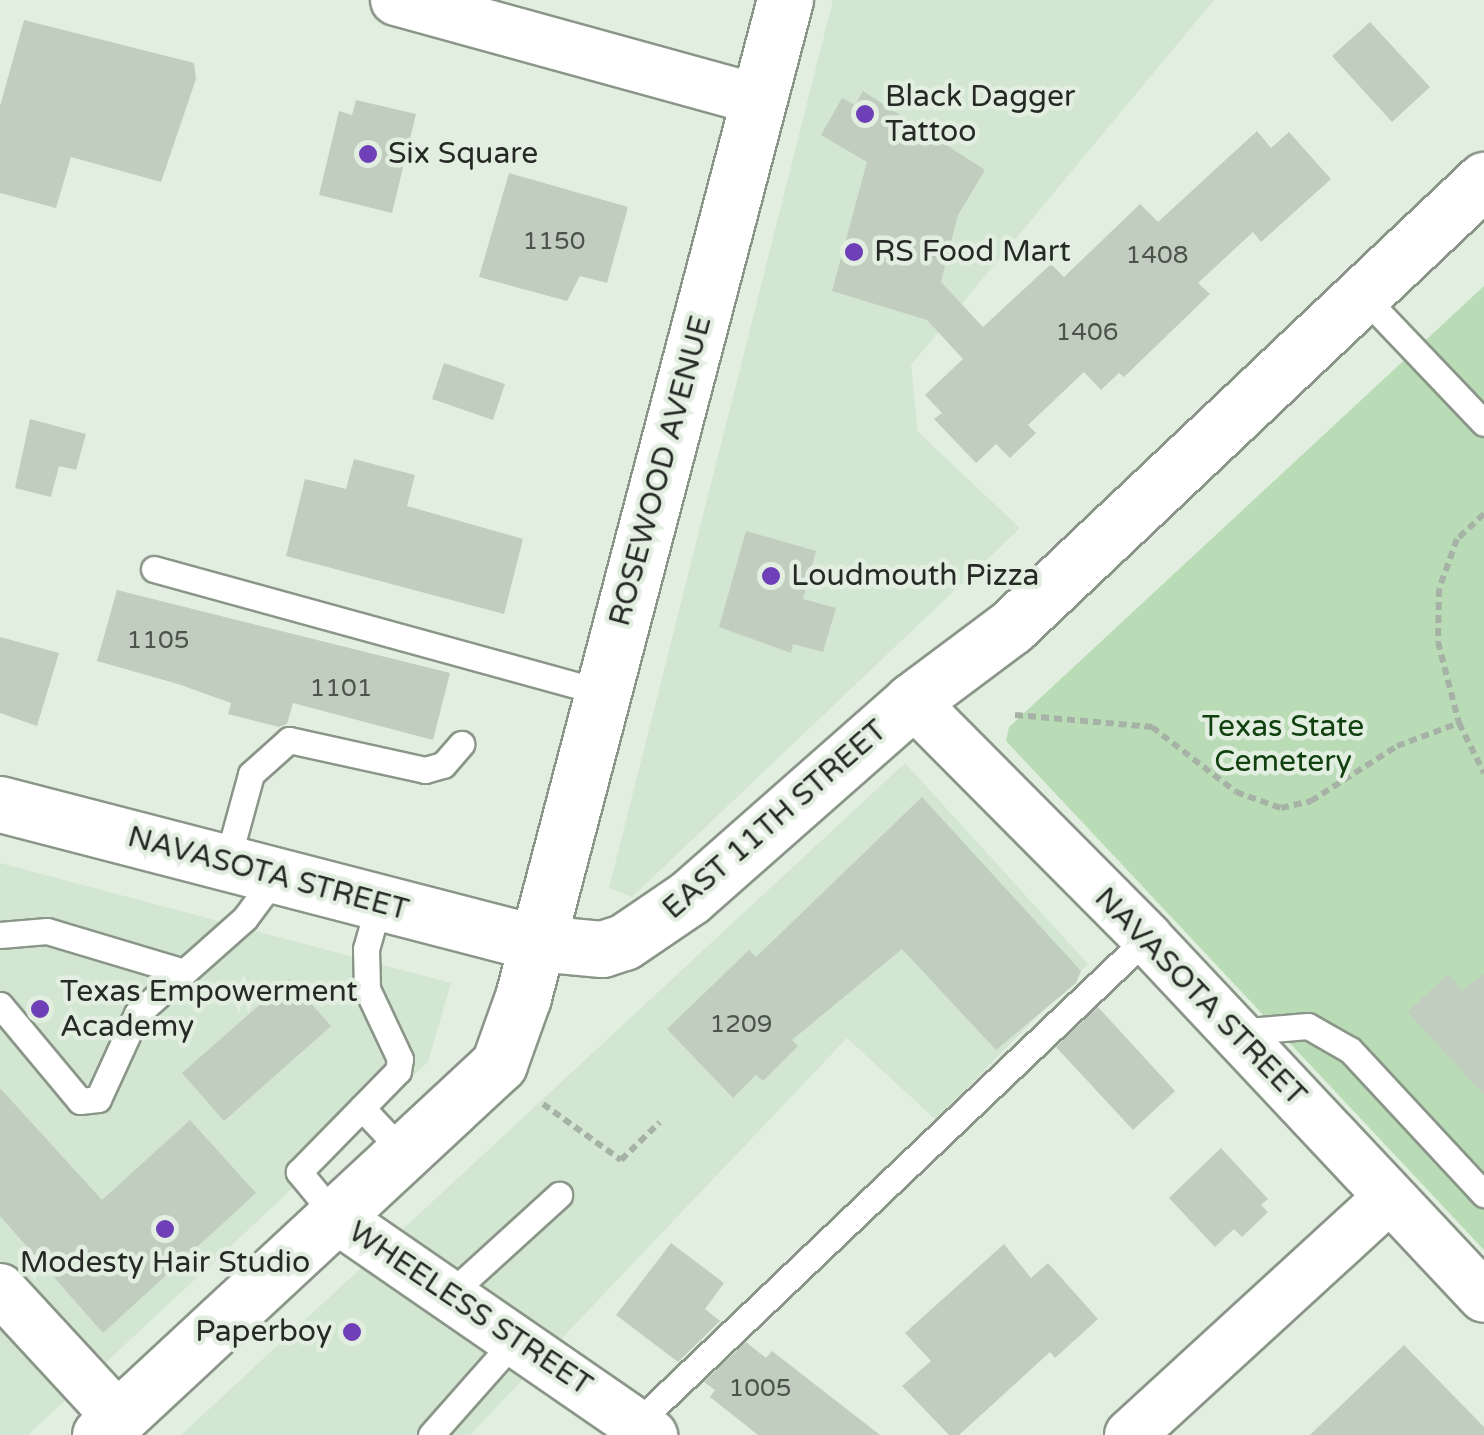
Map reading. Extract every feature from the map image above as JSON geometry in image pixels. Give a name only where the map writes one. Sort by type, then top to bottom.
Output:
[{"type":"street","points":[[396,0],[760,100]]},
{"type":"street","name":"ROSEWOOD AVENUE","points":[[537,943],[785,0]]},
{"type":"street","name":"EAST 11TH STREET","points":[[537,943],[602,949],[649,930],[912,700],[1011,628],[1484,180]]},
{"type":"street","name":"NAVASOTA STREET","points":[[912,700],[1147,938],[1484,1297]]},
{"type":"street","name":"NAVASOTA STREET","points":[[0,804],[537,943]]},
{"type":"street","points":[[0,1289],[109,1426],[407,1156],[499,1064],[537,943]]},
{"type":"street","points":[[1130,1435],[1390,1197]]},
{"type":"street","name":"WHEELESS STREET","points":[[338,1218],[644,1429]]},
{"type":"lane","points":[[1361,294],[1484,422]]},
{"type":"lane","points":[[154,569],[603,693]]},
{"type":"lane","points":[[0,1005],[80,1101],[98,1099],[136,1014],[244,918],[252,868],[251,774],[289,740],[426,770],[443,765],[461,744]]},
{"type":"lane","points":[[338,1218],[299,1172],[398,1071],[400,1060],[367,989],[366,950],[379,903]]},
{"type":"lane","points":[[0,935],[46,931],[184,972]]},
{"type":"lane","points":[[644,1429],[1147,938]]},
{"type":"lane","points":[[1236,1032],[1308,1026],[1350,1050],[1484,1194]]},
{"type":"lane","points":[[362,1108],[407,1156]]},
{"type":"lane","points":[[449,1295],[559,1195]]},
{"type":"lane","points":[[431,1435],[515,1340]]},
{"type":"path","points":[[1484,514],[1457,539],[1439,589],[1438,642],[1460,723],[1484,772]]},
{"type":"path","points":[[1015,715],[1152,727],[1236,792],[1281,808],[1311,801],[1397,746],[1460,723]]},
{"type":"path","points":[[543,1104],[620,1160],[660,1122]]},
{"type":"shaded area","points":[[833,0],[1214,0],[911,365],[918,432],[1020,528],[632,897],[609,888]]},
{"type":"shaded area","points":[[905,763],[1088,964],[936,1120],[847,1038],[470,1435],[181,1435]]},
{"type":"shaded area","points":[[0,863],[451,983],[428,1062],[28,1435],[0,1435]]},
{"type":"green space","name":"Texas State Cemetery","points":[[1484,286],[1484,1250],[1006,741],[1009,727]]},
{"type":"building","points":[[24,20],[194,63],[196,79],[161,182],[71,157],[56,208],[0,193],[0,106]]},
{"type":"building","points":[[1370,22],[1430,87],[1392,122],[1332,56]]},
{"type":"building","points":[[863,91],[985,170],[958,215],[941,282],[983,327],[1051,264],[1064,277],[1140,204],[1158,222],[1257,131],[1271,148],[1289,132],[1331,179],[1261,242],[1253,232],[1198,283],[1210,294],[1124,377],[1119,373],[1101,390],[1084,372],[1028,425],[1036,433],[1010,458],[996,444],[976,463],[934,419],[942,413],[925,395],[963,359],[927,320],[832,291],[867,162],[821,135],[842,98],[855,105]]},
{"type":"building","name":"Six Square","points":[[356,100],[416,114],[392,213],[319,195],[339,111],[352,115]]},
{"type":"building","points":[[509,173],[628,207],[607,283],[580,276],[567,301],[479,277]]},
{"type":"building","points":[[444,363],[505,384],[493,420],[432,399]]},
{"type":"building","points":[[30,419],[86,434],[76,470],[59,466],[51,497],[15,488]]},
{"type":"building","points":[[354,459],[415,475],[407,506],[523,539],[504,614],[286,556],[305,479],[346,489]]},
{"type":"building","name":"Loudmouth Pizza","points":[[746,531],[816,551],[803,599],[836,608],[823,652],[793,644],[791,653],[719,627]]},
{"type":"building","points":[[117,590],[450,673],[433,740],[293,703],[287,724],[279,727],[228,714],[231,703],[97,661]]},
{"type":"building","points":[[0,637],[59,653],[37,726],[0,713]]},
{"type":"building","points":[[922,797],[1081,971],[1076,983],[996,1050],[902,949],[792,1040],[798,1046],[763,1081],[756,1075],[733,1098],[667,1029],[749,950],[756,957]]},
{"type":"building","points":[[1448,974],[1462,990],[1484,974],[1484,1095],[1407,1012]]},
{"type":"building","points":[[289,979],[331,1026],[224,1121],[182,1073]]},
{"type":"building","points":[[1098,1007],[1175,1091],[1133,1130],[1056,1047]]},
{"type":"building","points":[[0,1088],[102,1200],[190,1120],[256,1193],[103,1333],[0,1216]]},
{"type":"building","points":[[1221,1148],[1268,1199],[1261,1205],[1268,1212],[1242,1237],[1234,1229],[1215,1247],[1169,1198]]},
{"type":"building","points":[[671,1243],[724,1283],[705,1309],[720,1321],[678,1362],[616,1315]]},
{"type":"building","points":[[1004,1244],[1031,1278],[1048,1263],[1098,1319],[1055,1358],[1050,1352],[959,1435],[949,1435],[902,1386],[931,1361],[905,1333]]},
{"type":"building","points":[[746,1342],[766,1358],[772,1351],[880,1435],[758,1435],[710,1397],[715,1390],[704,1382]]},
{"type":"building","points":[[1404,1345],[1484,1427],[1484,1435],[1310,1435]]},
{"type":"place","name":"Black Dagger Tattoo","points":[[865,114]]},
{"type":"place","name":"Six Square","points":[[368,154]]},
{"type":"place","name":"RS Food Mart","points":[[854,252]]},
{"type":"place","name":"Loudmouth Pizza","points":[[771,576]]},
{"type":"place","name":"Texas Empowerment Academy","points":[[40,1009]]},
{"type":"place","name":"Modesty Hair Studio","points":[[165,1229]]},
{"type":"place","name":"Paperboy","points":[[352,1332]]}]
